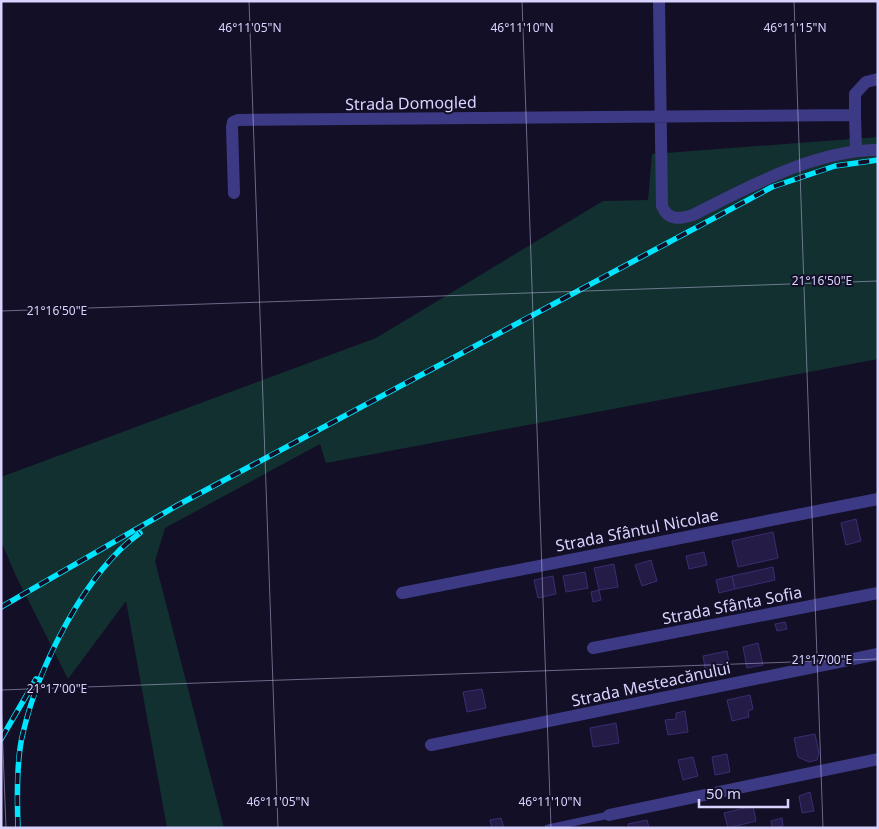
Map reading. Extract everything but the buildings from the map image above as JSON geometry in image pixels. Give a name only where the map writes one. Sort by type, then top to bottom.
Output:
[{"type":"street","points":[[659,1],[662,206],[665,212],[677,218],[693,215],[777,174],[856,151],[878,150]]},
{"type":"street","points":[[856,151],[855,94],[866,82],[878,79]]},
{"type":"street","name":"Strada Domogled","points":[[234,193],[232,127],[234,122],[238,120],[855,115]]},
{"type":"street","name":"Strada Sfântul Nicolae","points":[[402,593],[878,499]]},
{"type":"street","name":"Strada Sfânta Sofia","points":[[593,648],[878,593]]},
{"type":"street","name":"Strada Mesteacănului","points":[[431,745],[878,654]]},
{"type":"street","points":[[608,815],[878,759]]},
{"type":"lane","points":[[548,828],[608,815]]},
{"type":"green space","points":[[878,137],[878,359],[326,463],[320,444],[165,528],[155,561],[224,828],[167,828],[126,601],[68,679],[16,576],[1,541],[1,477],[376,338],[603,201],[648,200],[652,154]]},
{"type":"railway","points":[[1,607],[178,505],[772,187],[835,166],[878,160]]},
{"type":"railway","points":[[18,828],[19,755],[30,707],[40,680],[66,623],[83,596],[120,550],[140,533]]},
{"type":"railway","points":[[1,739],[36,679]]}]
